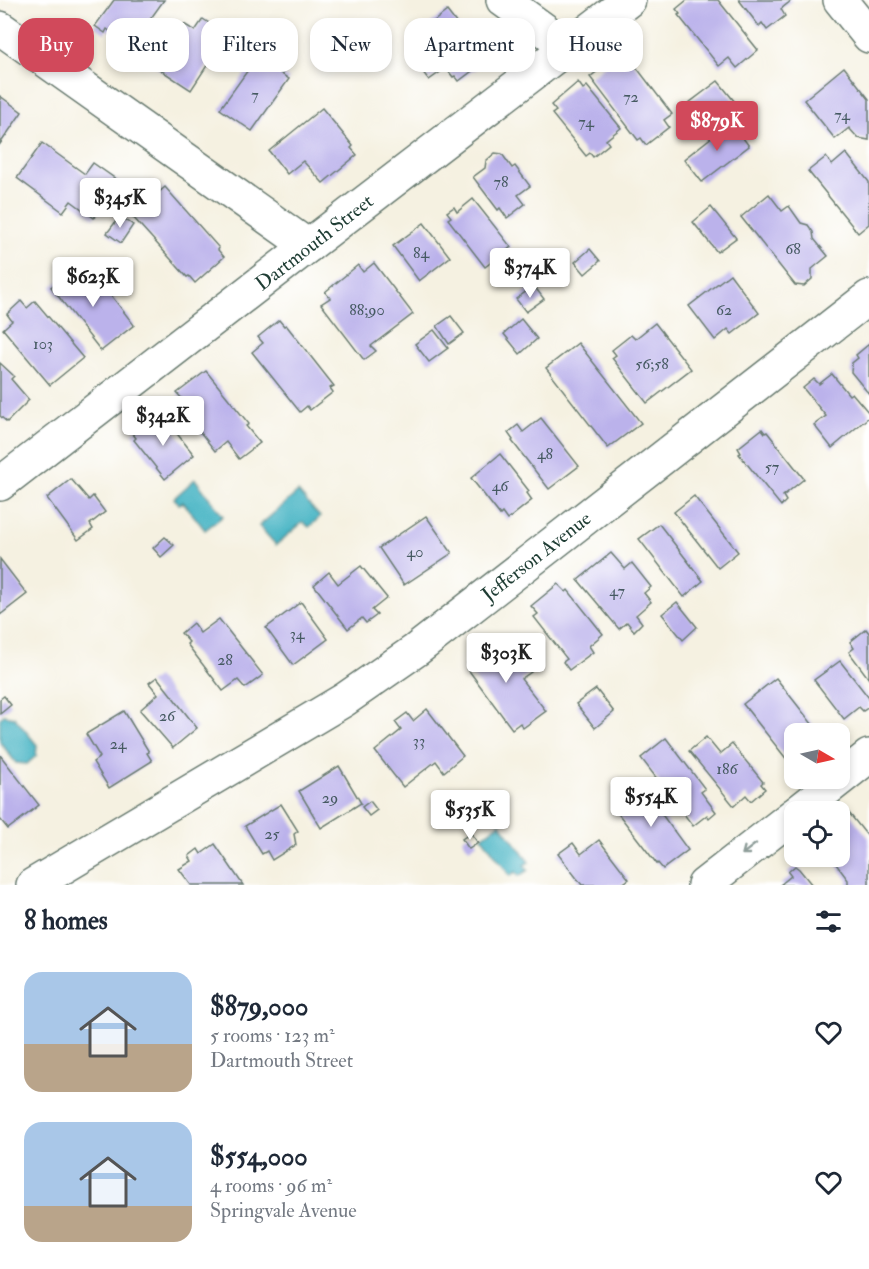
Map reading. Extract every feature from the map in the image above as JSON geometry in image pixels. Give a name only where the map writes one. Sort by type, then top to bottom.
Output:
[{"type":"street","points":[[503,0],[547,32]]},
{"type":"street","name":"Dartmouth Street","points":[[605,18],[628,0]]},
{"type":"street","points":[[840,0],[869,36]]},
{"type":"street","points":[[0,28],[308,246]]},
{"type":"street","name":"Dartmouth Street","points":[[2,480],[547,63]]},
{"type":"street","name":"Jefferson Avenue","points":[[33,885],[320,716],[376,679],[869,297]]},
{"type":"street","points":[[811,801],[869,756]]},
{"type":"street","points":[[704,885],[784,822]]},
{"type":"water","points":[[195,479],[223,516],[205,530],[183,502],[179,504],[174,498]]},
{"type":"water","points":[[298,492],[320,517],[309,527],[303,522],[276,545],[259,526]]},
{"type":"water","points":[[4,715],[14,717],[37,745],[36,756],[27,764],[16,763],[0,742],[0,718]]},
{"type":"water","points":[[500,823],[529,862],[524,865],[528,870],[519,876],[515,872],[510,876],[482,837]]},
{"type":"building","points":[[114,0],[164,0],[151,18],[106,18],[105,33],[95,26]]},
{"type":"building","points":[[687,0],[718,0],[758,50],[737,68],[729,58],[719,66],[678,15],[680,14],[676,9]]},
{"type":"building","points":[[739,0],[792,0],[781,9],[785,16],[767,30],[762,23],[759,26]]},
{"type":"building","points":[[447,11],[452,18],[438,18]]},
{"type":"building","points":[[201,22],[203,72],[191,90],[164,72],[189,72],[189,27],[195,31]]},
{"type":"building","points":[[844,67],[869,99],[869,140],[858,138],[849,128],[835,139],[804,100]]},
{"type":"building","points":[[247,72],[281,72],[289,79],[252,131],[220,109]]},
{"type":"building","points":[[423,72],[440,72],[429,80]]},
{"type":"building","points":[[449,72],[471,72],[459,81],[455,76],[453,77]]},
{"type":"building","points":[[597,72],[640,72],[672,114],[664,120],[669,127],[646,145],[641,138],[638,140],[590,77]]},
{"type":"building","points":[[718,81],[735,102],[702,128],[685,106]]},
{"type":"building","points":[[578,82],[583,89],[587,86],[621,128],[606,140],[609,144],[593,157],[590,153],[586,156],[552,114],[556,111],[551,105]]},
{"type":"building","points":[[0,96],[22,112],[0,144]]},
{"type":"building","points":[[322,108],[353,146],[351,148],[357,155],[323,183],[303,161],[287,174],[269,151]]},
{"type":"building","points":[[731,122],[749,146],[702,182],[684,159]]},
{"type":"building","points":[[42,143],[85,174],[93,163],[120,182],[94,218],[71,201],[63,212],[17,178]]},
{"type":"building","points":[[495,153],[502,154],[512,168],[515,166],[530,186],[518,195],[525,204],[507,218],[500,208],[498,210],[473,177],[485,168],[486,161]]},
{"type":"building","points":[[846,153],[869,182],[869,224],[858,233],[808,171],[826,157],[832,165]]},
{"type":"building","points":[[165,187],[219,248],[218,250],[224,257],[195,283],[132,216]]},
{"type":"building","points":[[769,194],[782,211],[789,206],[801,223],[808,225],[813,232],[814,239],[828,256],[812,269],[812,279],[804,286],[795,285],[741,217]]},
{"type":"building","points":[[473,199],[511,247],[485,267],[448,219],[451,217],[447,212],[454,207],[457,212]]},
{"type":"building","points":[[711,207],[736,238],[717,252],[693,222]]},
{"type":"building","points":[[120,216],[133,225],[121,243],[107,233]]},
{"type":"building","points":[[424,223],[450,257],[419,281],[393,246]]},
{"type":"building","points":[[590,249],[600,261],[585,274],[575,262]]},
{"type":"building","points":[[374,263],[413,314],[371,346],[376,351],[364,360],[321,304],[330,298],[325,292],[358,265],[363,272]]},
{"type":"building","points":[[90,268],[134,325],[101,351],[51,287],[71,272],[76,278]]},
{"type":"building","points":[[730,274],[759,313],[732,334],[728,329],[715,340],[689,306]]},
{"type":"building","points":[[534,286],[544,299],[526,312],[516,299]]},
{"type":"building","points":[[21,301],[27,308],[35,301],[83,358],[50,385],[3,329],[12,321],[7,314]]},
{"type":"building","points":[[451,316],[464,333],[449,344],[437,326]]},
{"type":"building","points":[[521,319],[537,339],[520,354],[504,334]]},
{"type":"building","points":[[279,320],[284,326],[286,325],[334,386],[330,388],[333,392],[310,410],[307,406],[300,412],[252,352],[263,343],[258,337]]},
{"type":"building","points":[[655,323],[691,369],[647,403],[612,358],[616,355],[612,350],[631,335],[635,339]]},
{"type":"building","points":[[434,330],[448,348],[429,362],[415,344]]},
{"type":"building","points":[[578,343],[641,423],[608,448],[546,368]]},
{"type":"building","points":[[869,344],[869,394],[851,372],[852,363],[858,358],[856,355]]},
{"type":"building","points":[[0,363],[14,376],[11,379],[29,400],[7,422],[0,416]]},
{"type":"building","points":[[206,371],[249,424],[246,426],[260,443],[239,459],[226,442],[215,451],[179,405],[184,401],[177,393]]},
{"type":"building","points":[[832,374],[849,395],[852,393],[869,413],[869,417],[832,448],[814,425],[826,416],[803,388],[814,379],[819,384]]},
{"type":"building","points":[[163,416],[194,455],[165,479],[134,440],[136,438],[132,433],[145,423],[149,428]]},
{"type":"building","points":[[541,418],[579,466],[549,489],[508,433],[518,425],[523,432]]},
{"type":"building","points":[[762,429],[765,433],[767,432],[804,479],[783,496],[786,501],[781,506],[739,454],[741,453],[738,448]]},
{"type":"building","points":[[500,454],[529,491],[527,493],[532,500],[507,520],[502,513],[500,515],[471,478]]},
{"type":"building","points":[[71,479],[89,500],[93,496],[105,512],[90,524],[93,529],[78,540],[47,498]]},
{"type":"building","points":[[694,496],[738,552],[718,568],[674,512]]},
{"type":"building","points":[[426,516],[452,553],[404,585],[379,548]]},
{"type":"building","points":[[659,524],[703,581],[684,597],[639,539]]},
{"type":"building","points":[[165,537],[174,545],[161,557],[153,548]]},
{"type":"building","points":[[611,553],[625,569],[632,563],[651,587],[644,593],[651,602],[636,615],[642,623],[634,631],[627,622],[619,629],[578,580]]},
{"type":"building","points":[[0,559],[27,594],[0,615]]},
{"type":"building","points":[[361,566],[387,598],[372,610],[377,615],[366,623],[362,618],[348,629],[314,585],[329,572],[338,584]]},
{"type":"building","points":[[558,584],[566,592],[568,590],[603,634],[589,646],[593,652],[569,670],[563,662],[567,659],[534,617],[538,614],[531,606]]},
{"type":"building","points":[[301,602],[328,639],[293,665],[266,628]]},
{"type":"building","points":[[677,602],[697,627],[683,640],[662,614]]},
{"type":"building","points":[[219,619],[263,675],[245,688],[238,680],[223,691],[181,633],[193,623],[200,633]]},
{"type":"building","points":[[866,629],[869,633],[869,679],[849,652],[854,648],[850,642]]},
{"type":"building","points":[[506,639],[531,672],[521,679],[546,711],[523,728],[520,723],[512,729],[467,668],[469,667],[467,663],[486,649],[489,652]]},
{"type":"building","points":[[840,661],[869,698],[869,707],[863,711],[859,707],[844,719],[814,680]]},
{"type":"building","points":[[157,677],[197,728],[173,748],[140,710],[158,694],[149,683]]},
{"type":"building","points":[[776,678],[811,723],[784,723],[784,756],[743,704]]},
{"type":"building","points":[[596,689],[614,712],[595,728],[576,704]]},
{"type":"building","points":[[4,696],[11,705],[0,714],[0,699]]},
{"type":"building","points":[[427,709],[463,756],[444,772],[436,761],[403,787],[375,751],[401,730],[395,722],[407,713],[413,721]]},
{"type":"building","points":[[124,711],[152,761],[109,788],[93,762],[100,757],[86,734]]},
{"type":"building","points":[[706,737],[720,754],[732,744],[763,782],[761,784],[765,789],[751,801],[746,795],[734,806],[689,751]]},
{"type":"building","points":[[666,738],[705,789],[701,792],[716,812],[709,818],[707,815],[693,826],[641,758]]},
{"type":"building","points":[[0,755],[39,805],[8,829],[0,819]]},
{"type":"building","points":[[339,766],[361,803],[321,828],[299,791]]},
{"type":"building","points":[[641,786],[688,850],[663,869],[613,807]]},
{"type":"building","points":[[370,801],[377,810],[369,816],[362,807]]},
{"type":"building","points":[[281,804],[298,831],[294,834],[296,845],[272,860],[267,851],[262,854],[245,826]]},
{"type":"building","points":[[850,814],[869,838],[869,885],[848,885],[848,880],[838,867],[850,867]]},
{"type":"building","points":[[471,833],[478,843],[469,849],[462,839]]},
{"type":"building","points":[[599,840],[629,879],[621,885],[582,885],[558,854],[573,843],[581,854]]},
{"type":"building","points":[[215,844],[243,885],[191,885],[179,869],[192,861],[189,856],[198,849],[201,854]]},
{"type":"building","points":[[796,867],[812,885],[780,885],[791,876],[788,872]]}]
